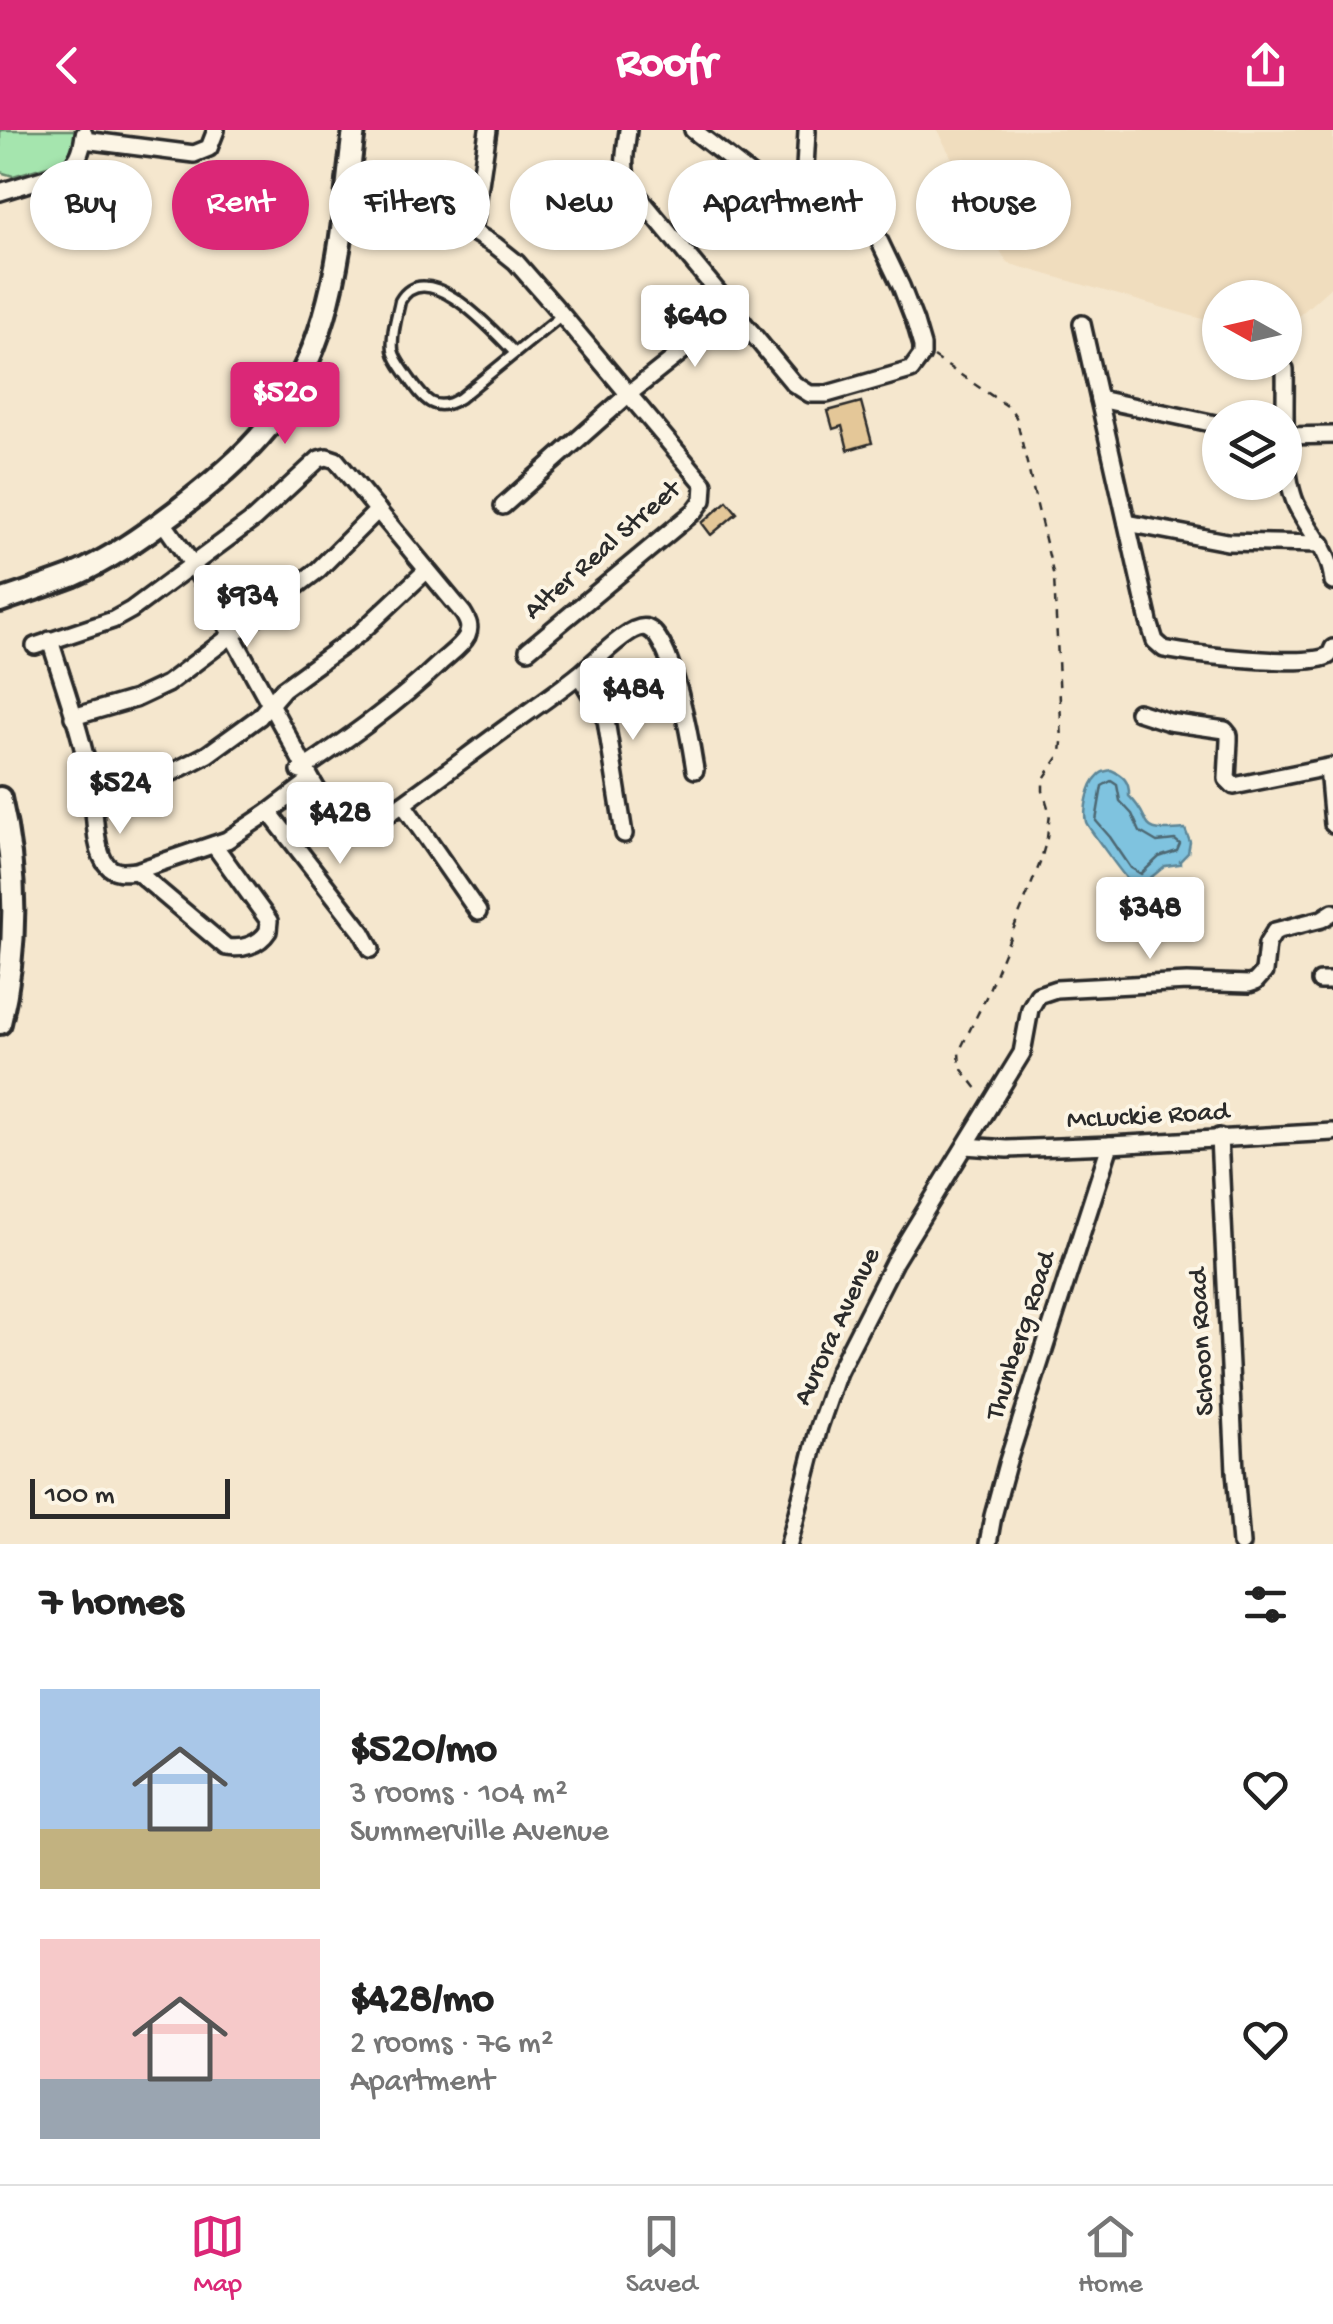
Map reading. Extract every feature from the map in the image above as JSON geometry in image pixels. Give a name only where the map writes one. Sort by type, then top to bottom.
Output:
[{"type":"street","points":[[0,192],[62,173],[80,155],[84,135],[194,154],[209,148],[216,130]]},
{"type":"street","points":[[350,160],[354,130]]},
{"type":"street","points":[[484,160],[488,130]]},
{"type":"street","points":[[628,130],[625,176],[629,185],[802,391],[827,394],[895,375],[911,370],[922,355],[915,322],[884,250]]},
{"type":"street","points":[[693,130],[731,160]]},
{"type":"street","points":[[805,160],[807,131]]},
{"type":"street","name":"Alter Real Street","points":[[490,244],[516,262],[562,314],[701,479],[705,489],[695,511],[528,650]]},
{"type":"street","points":[[0,601],[73,576],[103,560],[158,524],[246,453],[272,425],[313,349],[324,318],[337,250]]},
{"type":"street","points":[[503,506],[630,393],[732,312]]},
{"type":"street","points":[[1082,324],[1150,622],[1159,646],[1218,658],[1283,660],[1328,656],[1333,648]]},
{"type":"street","points":[[1099,398],[1202,421]]},
{"type":"street","points":[[1302,436],[1333,435]]},
{"type":"street","points":[[330,457],[341,465],[468,620],[469,629],[392,706],[305,773],[269,812],[214,845],[136,871],[114,871],[105,864],[99,846],[93,800],[73,717],[43,643],[113,620],[190,567],[254,519],[312,465],[330,457]]},
{"type":"street","points":[[1296,500],[1322,544],[1333,582]]},
{"type":"street","points":[[73,717],[167,684],[318,570],[378,510]]},
{"type":"street","points":[[1127,523],[1227,542],[1322,544]]},
{"type":"street","points":[[158,524],[190,567],[305,773],[336,817],[350,828],[368,827],[402,804],[579,675],[630,632],[642,627],[652,630],[660,642],[677,682],[695,770]]},
{"type":"street","points":[[93,800],[190,764],[268,708],[283,689],[360,633],[427,570]]},
{"type":"street","points":[[579,675],[606,720],[624,834]]},
{"type":"street","points":[[1138,712],[1168,722],[1225,730],[1230,740],[1227,779],[1234,786],[1331,767],[1333,824]]},
{"type":"street","points":[[0,798],[10,845],[15,928],[0,1023]]},
{"type":"street","points":[[402,804],[478,912]]},
{"type":"street","points":[[269,812],[371,948]]},
{"type":"street","points":[[136,871],[226,948],[241,948],[264,938],[268,921],[214,845]]},
{"type":"street","name":"Aurora Avenue","points":[[789,1544],[819,1427],[838,1372],[894,1262],[1022,1053],[1030,1009],[1038,995],[1056,990],[1187,982],[1255,982],[1264,972],[1267,944],[1275,931],[1322,919],[1333,912]]},
{"type":"street","name":"McLuckie Road","points":[[966,1146],[1007,1149],[1333,1132]]},
{"type":"street","name":"Schoon Road","points":[[1219,1137],[1241,1544]]},
{"type":"street","name":"Thunberg Road","points":[[988,1544],[1007,1464],[1110,1145]]},
{"type":"lane","points":[[515,353],[475,314],[441,291],[416,286],[400,301],[394,352],[414,385],[434,404],[451,405],[515,353],[562,314]]},
{"type":"path","points":[[922,355],[933,356],[1010,408],[1016,417],[1054,577],[1062,742],[1061,753],[1043,780],[1050,814],[1047,838],[986,997],[959,1052],[960,1067],[978,1090],[986,1115]]},
{"type":"shaded area","points":[[937,130],[1333,130],[1333,285],[1302,313],[1302,280],[1202,280],[1202,319],[1007,263],[1000,250],[1071,250],[1071,160],[953,160]]},
{"type":"green space","points":[[0,130],[76,130],[73,151],[63,160],[30,160],[30,171],[13,176],[0,172]]},
{"type":"water","points":[[1111,770],[1125,780],[1129,796],[1152,828],[1185,829],[1190,842],[1180,864],[1165,866],[1143,884],[1128,880],[1086,822],[1091,785],[1100,774]]},
{"type":"building","points":[[861,402],[872,443],[848,450],[842,426],[833,429],[828,411]]},
{"type":"building","points":[[727,501],[737,513],[711,535],[702,523]]}]
